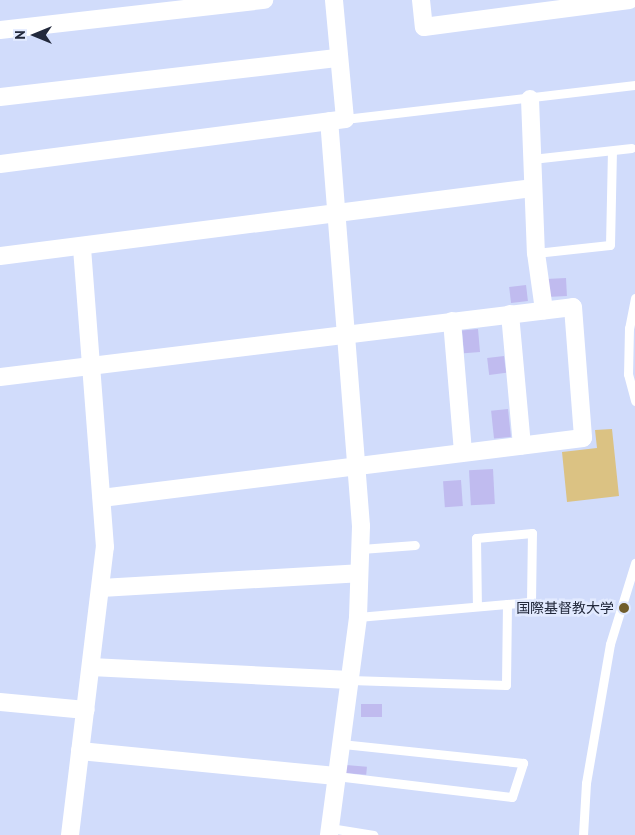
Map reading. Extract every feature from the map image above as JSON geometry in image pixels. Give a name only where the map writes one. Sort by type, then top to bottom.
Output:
[{"type":"street","points":[[0,30],[171,6],[264,0]]},
{"type":"street","points":[[329,832],[358,616],[361,526],[335,214],[339,58],[334,0]]},
{"type":"street","points":[[421,0],[424,27],[629,0]]},
{"type":"street","points":[[0,97],[339,58]]},
{"type":"street","points":[[530,99],[536,253],[544,310]]},
{"type":"street","points":[[0,164],[337,120]]},
{"type":"street","points":[[0,256],[532,188]]},
{"type":"street","points":[[70,835],[105,547],[82,246]]},
{"type":"street","points":[[0,377],[574,307],[584,438],[102,498]]},
{"type":"street","points":[[510,314],[522,445]]},
{"type":"street","points":[[452,322],[463,453]]},
{"type":"street","points":[[101,588],[360,573]]},
{"type":"street","points":[[91,667],[350,680]]},
{"type":"street","points":[[0,702],[86,710]]},
{"type":"street","points":[[80,751],[336,776]]},
{"type":"lane","points":[[337,120],[530,99],[635,85]]},
{"type":"lane","points":[[532,159],[631,148]]},
{"type":"lane","points":[[536,253],[610,245],[612,151]]},
{"type":"lane","points":[[635,298],[628,328],[628,374],[635,401]]},
{"type":"lane","points":[[358,616],[531,602],[532,533],[476,538],[477,606]]},
{"type":"lane","points":[[360,549],[415,545]]},
{"type":"lane","points":[[583,835],[586,783],[610,644],[635,563]]},
{"type":"lane","points":[[350,680],[506,685],[507,604]]},
{"type":"lane","points":[[336,776],[512,797],[523,763],[340,744]]},
{"type":"lane","points":[[329,832],[373,834]]},
{"type":"shaded area","points":[[612,429],[619,496],[567,502],[562,452],[597,448],[595,430]]},
{"type":"building","points":[[566,278],[567,296],[547,297],[546,279]]},
{"type":"building","points":[[526,285],[528,301],[511,303],[509,287]]},
{"type":"building","points":[[478,329],[480,352],[464,353],[462,330]]},
{"type":"building","points":[[504,356],[506,373],[489,375],[487,358]]},
{"type":"building","points":[[508,409],[511,437],[494,439],[491,411]]},
{"type":"building","points":[[493,469],[495,504],[471,505],[469,470]]},
{"type":"building","points":[[461,480],[463,506],[445,507],[443,481]]},
{"type":"building","points":[[361,704],[382,704],[382,717],[361,717]]},
{"type":"building","points":[[346,765],[367,767],[366,775],[345,773]]},
{"type":"place","name":"国際基督教大学","points":[[624,608]]}]
